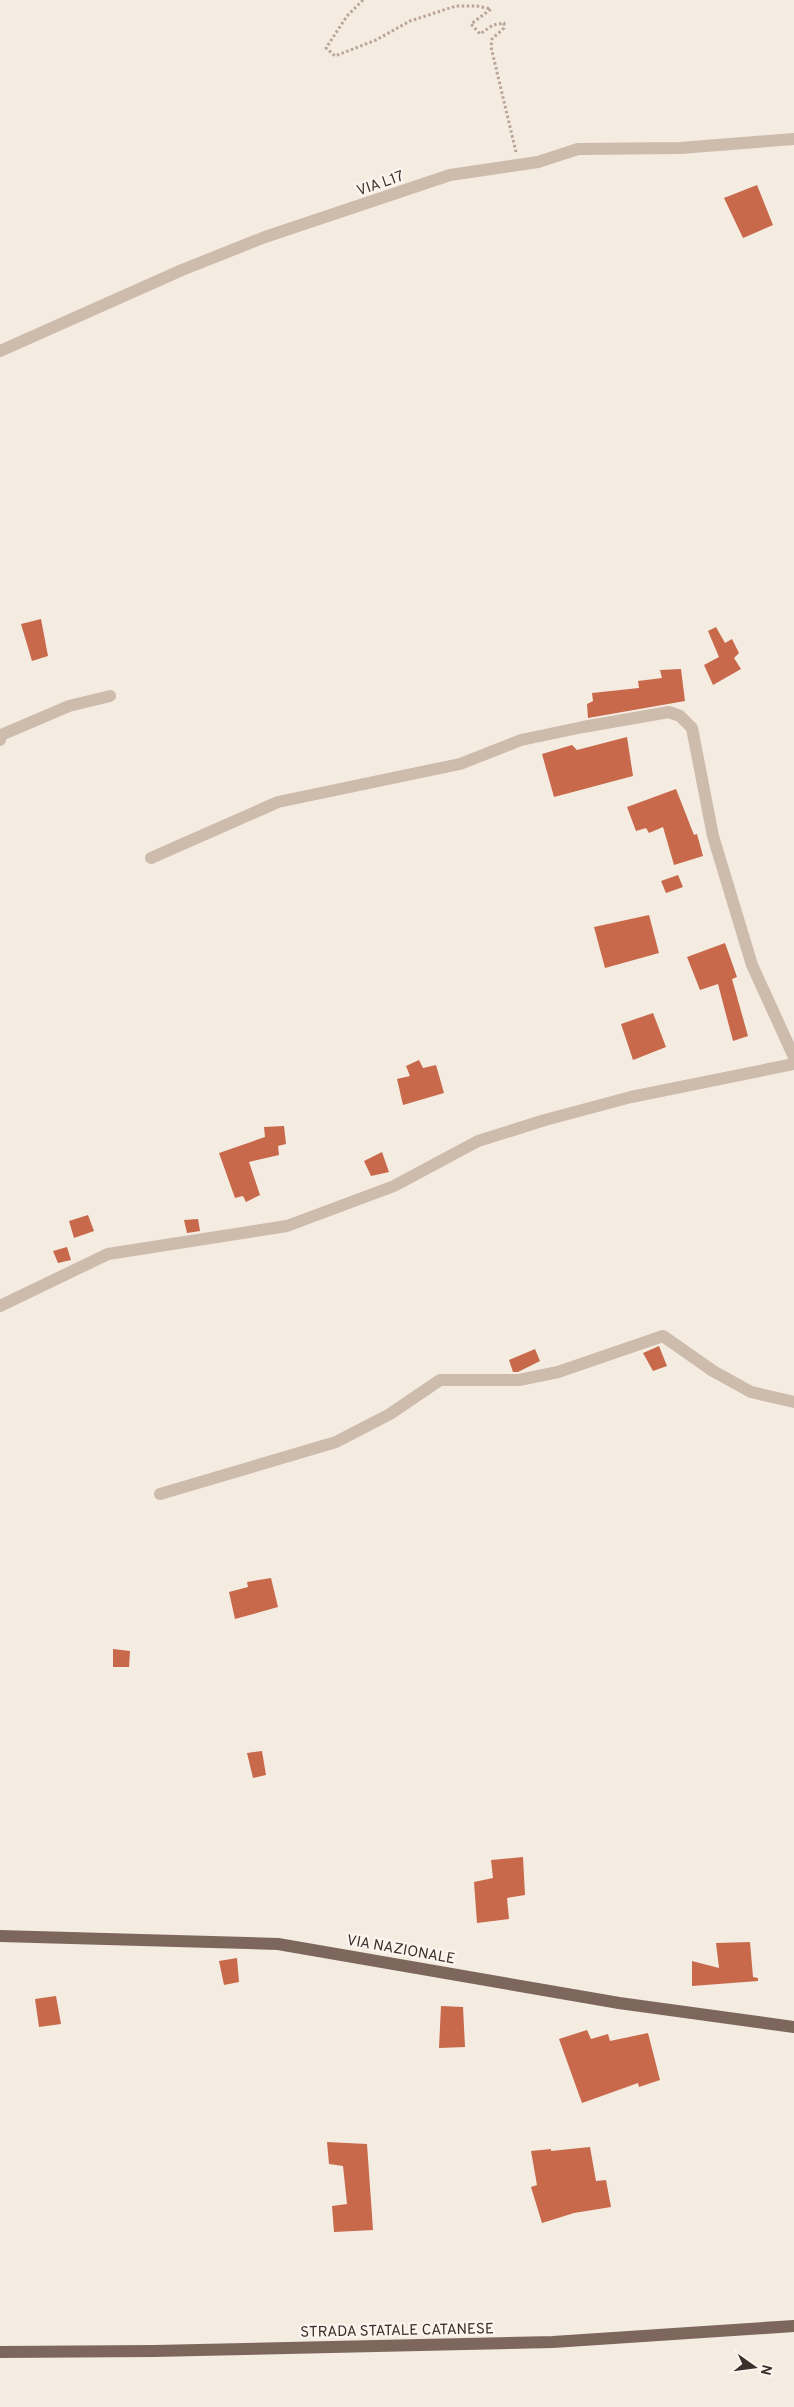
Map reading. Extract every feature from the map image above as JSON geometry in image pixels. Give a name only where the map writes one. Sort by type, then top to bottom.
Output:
[{"type":"main road","name":"VIA NAZIONALE","points":[[0,1936],[278,1944],[619,2003],[794,2027]]},
{"type":"main road","name":"STRADA STATALE CATANESE","points":[[0,2352],[553,2342],[794,2326]]},
{"type":"street","name":"VIA L17","points":[[0,351],[182,270],[265,238],[450,175],[538,162],[578,150],[680,148],[794,139]]},
{"type":"street","points":[[0,733],[69,706],[110,696]]},
{"type":"street","points":[[151,858],[278,802],[460,764],[521,740],[669,712],[680,716],[692,728],[713,836],[752,965],[794,1057]]},
{"type":"street","points":[[0,1306],[108,1254],[287,1226],[394,1186],[478,1141],[545,1120],[631,1097],[794,1064]]},
{"type":"street","points":[[160,1494],[336,1442],[390,1414],[440,1380],[519,1380],[558,1372],[663,1336],[713,1371],[751,1392],[794,1402]]},
{"type":"path","points":[[363,0],[347,16],[326,48],[334,56],[376,40],[410,21],[456,6],[477,6],[491,9],[471,24],[480,34],[493,25],[504,23],[504,28],[492,39],[491,48],[519,164]]},
{"type":"building","points":[[757,185],[773,225],[743,238],[724,198]]},
{"type":"building","points":[[41,619],[48,656],[32,661],[21,624]]},
{"type":"building","points":[[716,627],[725,643],[732,639],[739,653],[734,658],[741,669],[713,685],[704,665],[719,657],[708,631]]},
{"type":"building","points":[[681,669],[685,701],[588,718],[587,704],[593,701],[592,693],[639,688],[638,681],[662,678],[660,670]]},
{"type":"building","points":[[627,737],[633,776],[554,797],[542,754],[572,745],[577,750]]},
{"type":"building","points":[[676,789],[694,835],[697,834],[703,856],[674,865],[663,827],[649,833],[646,828],[636,831],[627,807]]},
{"type":"building","points":[[678,875],[683,887],[666,893],[661,881]]},
{"type":"building","points":[[649,915],[659,953],[605,968],[594,927]]},
{"type":"building","points":[[725,943],[737,977],[732,979],[748,1036],[733,1041],[718,984],[700,990],[687,957]]},
{"type":"building","points":[[653,1013],[666,1047],[633,1060],[621,1024]]},
{"type":"building","points":[[419,1060],[423,1068],[436,1065],[444,1093],[403,1105],[397,1079],[410,1076],[406,1066]]},
{"type":"building","points":[[284,1126],[286,1144],[278,1146],[279,1155],[249,1162],[260,1195],[246,1202],[243,1196],[235,1198],[219,1153],[265,1137],[264,1127]]},
{"type":"building","points":[[382,1152],[389,1172],[371,1176],[364,1161]]},
{"type":"building","points":[[88,1215],[94,1231],[74,1238],[69,1221]]},
{"type":"building","points":[[198,1219],[200,1231],[187,1233],[184,1220]]},
{"type":"building","points":[[67,1247],[71,1260],[58,1263],[53,1251]]},
{"type":"building","points":[[659,1346],[667,1366],[653,1371],[643,1353]]},
{"type":"building","points":[[535,1349],[540,1361],[518,1372],[513,1372],[509,1360]]},
{"type":"building","points":[[271,1578],[278,1607],[235,1619],[229,1592],[248,1587],[247,1582]]},
{"type":"building","points":[[113,1649],[130,1651],[129,1667],[113,1667]]},
{"type":"building","points":[[262,1751],[266,1775],[253,1778],[247,1753]]},
{"type":"building","points":[[523,1857],[525,1895],[507,1898],[509,1919],[477,1923],[474,1882],[493,1878],[491,1860]]},
{"type":"building","points":[[750,1942],[753,1977],[758,1978],[758,1981],[692,1986],[692,1961],[719,1968],[716,1943]]},
{"type":"building","points":[[237,1958],[239,1982],[224,1985],[219,1961]]},
{"type":"building","points":[[56,1996],[61,2024],[39,2027],[35,1999]]},
{"type":"building","points":[[441,2006],[463,2007],[465,2047],[439,2048]]},
{"type":"building","points":[[587,2030],[591,2039],[608,2034],[610,2041],[648,2033],[660,2080],[639,2087],[638,2083],[582,2103],[559,2039]]},
{"type":"building","points":[[327,2142],[367,2144],[373,2230],[334,2232],[332,2206],[347,2204],[343,2166],[329,2164]]},
{"type":"building","points":[[590,2147],[596,2181],[606,2180],[611,2207],[574,2213],[542,2223],[531,2187],[537,2185],[531,2151]]}]
